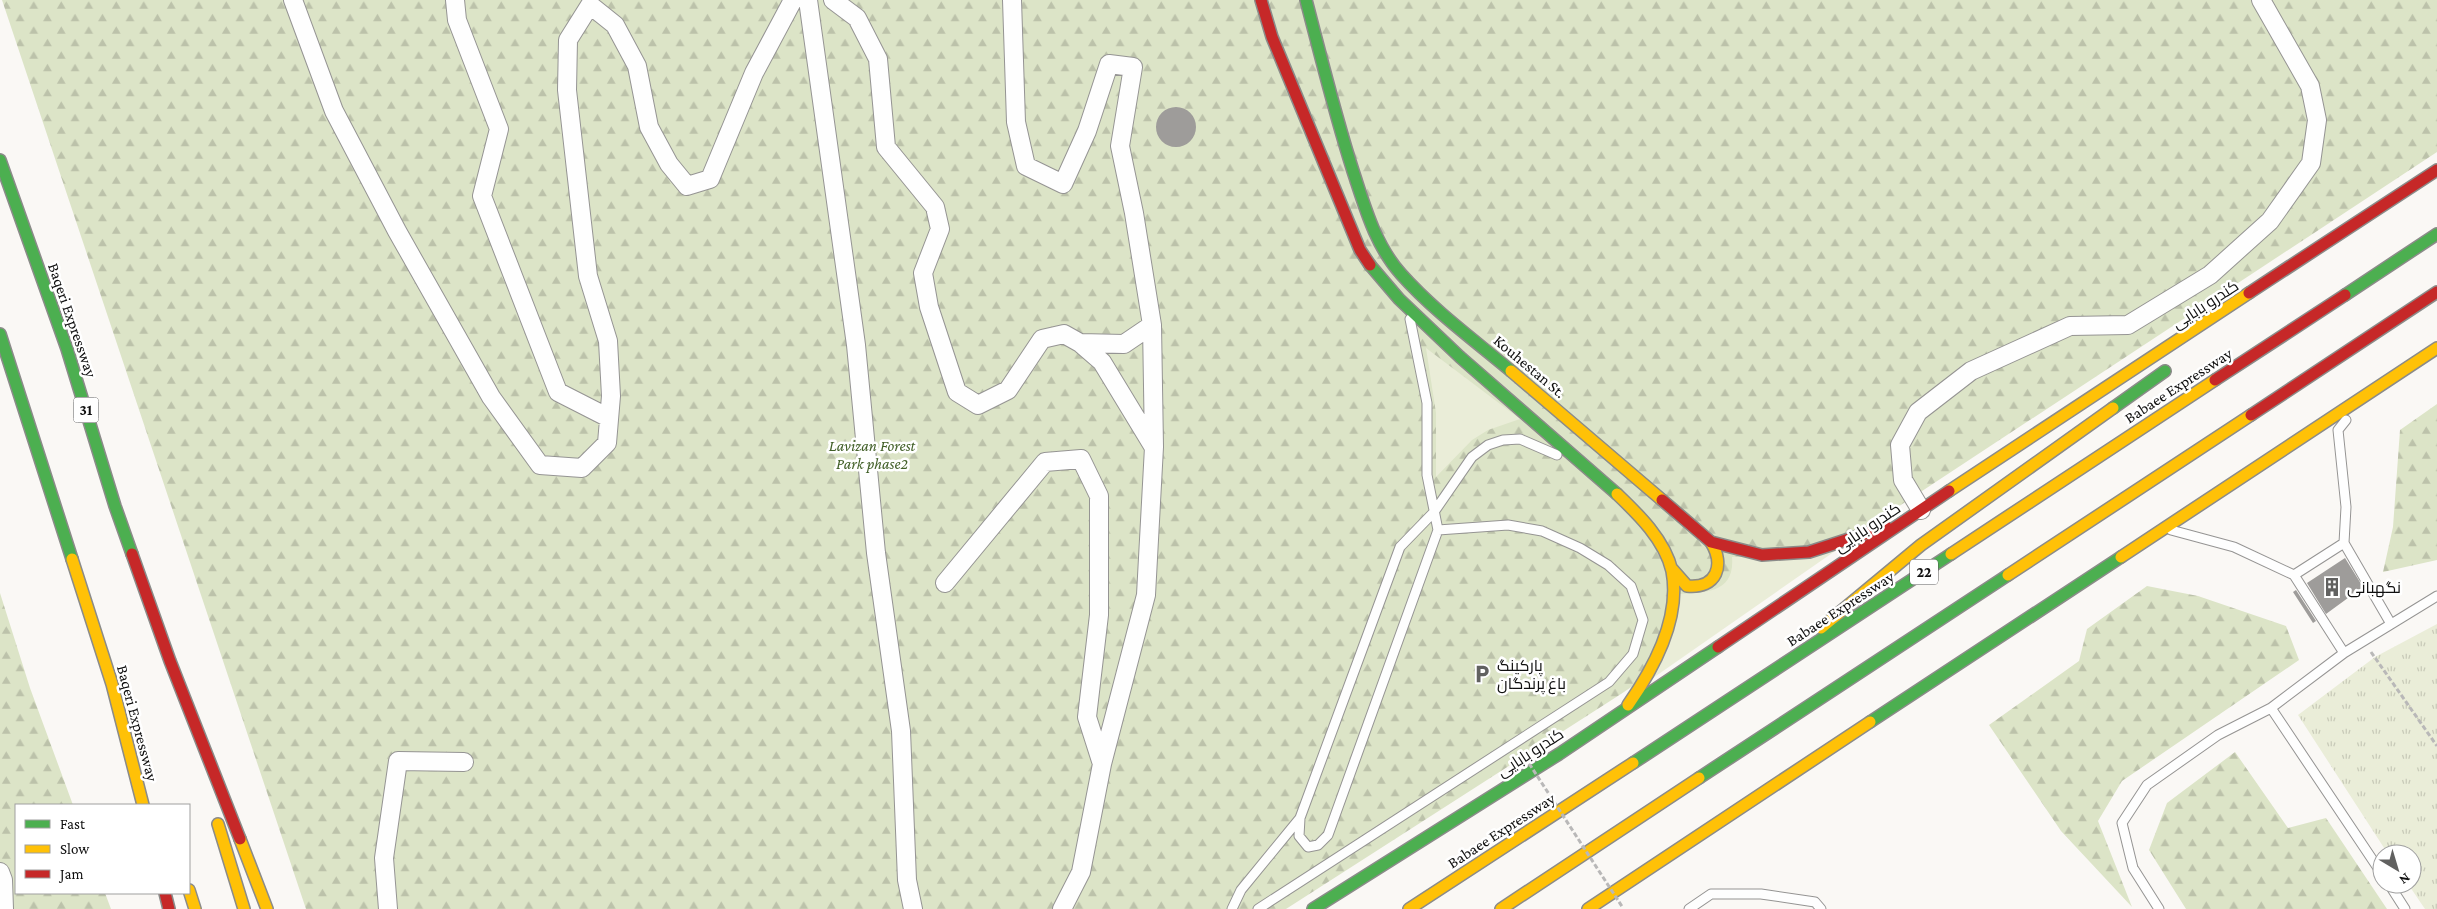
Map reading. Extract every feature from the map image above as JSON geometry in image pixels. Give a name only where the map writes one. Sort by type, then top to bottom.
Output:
[{"type":"main road","points":[[1261,0],[1272,37],[1360,250],[1375,274],[1408,309],[1634,511],[1657,541],[1672,569],[1687,586],[1701,587],[1715,574],[1719,562],[1718,554],[1711,542]]},
{"type":"main road","name":"Kouhestan St.","points":[[1306,0],[1337,120],[1368,217],[1378,240],[1400,273],[1449,318],[1625,466],[1711,542],[1762,555],[1808,552],[1902,522]]},
{"type":"main road","name":"Baqeri Expressway","points":[[0,160],[67,349],[115,506],[170,662]]},
{"type":"main road","name":"کندرو بابایی","points":[[1313,909],[1558,754],[1902,522],[2437,170]]},
{"type":"main road","points":[[2297,276],[2396,197]]},
{"type":"main road","name":"Babaee Expressway","points":[[1409,909],[1753,685],[2437,234]]},
{"type":"main road","points":[[1501,909],[2437,292]]},
{"type":"main road","name":"Baqeri Expressway","points":[[0,335],[112,684],[143,804]]},
{"type":"main road","points":[[1588,909],[2437,348]]},
{"type":"main road","points":[[1753,685],[1921,545],[2175,363]]},
{"type":"main road","points":[[1628,705],[1652,669],[1665,641],[1672,604],[1672,569]]},
{"type":"main road","points":[[170,662],[209,794]]},
{"type":"main road","name":"31","points":[[170,662],[268,909]]},
{"type":"main road","points":[[112,684],[151,787]]},
{"type":"main road","points":[[214,813],[244,909]]},
{"type":"main road","points":[[190,893],[196,909]]},
{"type":"main road","points":[[165,894],[169,909]]},
{"type":"street","points":[[293,0],[334,112],[397,231],[491,397],[540,465],[582,468],[607,443],[610,396],[608,341],[588,276],[578,200],[567,90],[568,40],[590,5],[615,25],[637,66],[649,127],[670,164],[687,186],[710,179],[754,72],[793,0]]},
{"type":"street","points":[[455,0],[457,20],[499,129],[482,196],[558,392],[609,418]]},
{"type":"street","points":[[808,0],[856,345],[876,553],[901,732],[907,880],[913,909]]},
{"type":"street","points":[[833,0],[857,18],[878,59],[886,147],[935,207],[940,229],[923,273],[929,307],[957,392],[978,405],[1008,390],[1042,339],[1064,334],[1080,343],[1102,362],[1154,447]]},
{"type":"street","points":[[1012,0],[1016,122],[1026,166],[1063,184],[1087,131],[1109,64],[1133,67],[1120,146],[1134,213],[1152,325],[1154,447],[1146,595],[1102,764],[1081,872],[1062,909]]},
{"type":"street","points":[[1921,510],[1902,480],[1900,445],[1918,412],[1971,371],[2070,326],[2128,325],[2210,275],[2270,220],[2310,163],[2317,120],[2310,86],[2261,0]]},
{"type":"street","points":[[1080,343],[1124,344],[1152,325]]},
{"type":"street","points":[[945,583],[1046,462],[1081,460],[1099,496],[1098,616],[1088,717],[1102,764]]},
{"type":"street","points":[[388,909],[384,858],[398,761],[464,762]]},
{"type":"street","points":[[0,872],[3,880],[4,909]]},
{"type":"lane","points":[[1408,309],[1427,403],[1426,475],[1434,512],[1438,530],[1328,835],[1318,845],[1308,847],[1299,836],[1300,818],[1400,547],[1434,512],[1452,482],[1472,457],[1488,445],[1503,440],[1520,439],[1546,450],[1595,476]]},
{"type":"lane","points":[[2362,397],[2338,430],[2346,507],[2344,543],[2391,624]]},
{"type":"lane","points":[[1258,909],[1609,682],[1633,654],[1643,620],[1631,586],[1608,565],[1580,548],[1542,531],[1508,525],[1438,530]]},
{"type":"lane","points":[[2163,529],[2234,547],[2294,575],[2344,653]]},
{"type":"lane","points":[[2294,575],[2344,543]]},
{"type":"lane","points":[[2159,909],[2133,868],[2122,824],[2147,785],[2218,734],[2271,708],[2344,653],[2437,596]]},
{"type":"lane","points":[[2271,708],[2372,859]]},
{"type":"lane","points":[[1232,909],[1242,890],[1300,818]]},
{"type":"lane","points":[[1689,909],[1711,894],[1761,894],[1815,902],[1821,909]]},
{"type":"lane","points":[[2396,894],[2406,909]]},
{"type":"path","points":[[2364,641],[2437,746]]},
{"type":"path","points":[[1521,751],[1623,908]]},
{"type":"green space","name":"Lavizan Forest Park phase2","points":[[2,0],[2437,0],[2437,152],[1875,522],[1621,694],[1286,909],[306,909]]},
{"type":"green space","points":[[1426,348],[1520,419],[1488,430],[1472,440],[1436,477],[1436,413]]},
{"type":"green space","points":[[2437,404],[2437,560],[2383,572],[2393,527],[2400,430]]},
{"type":"green space","points":[[1838,549],[1653,678],[1680,594],[1709,591],[1724,584],[1729,578],[1732,569],[1732,557]]},
{"type":"green space","points":[[2147,586],[2198,596],[2286,626],[2299,660],[2122,781],[2098,821],[2132,907],[2061,831],[1989,725],[2079,661],[2087,629]]},
{"type":"green space","points":[[0,593],[30,688],[73,804],[15,804],[15,894],[105,894],[111,909],[0,909]]},
{"type":"green space","points":[[2437,624],[2437,909],[2425,909],[2415,894],[2422,894],[2422,844],[2382,844],[2298,715],[2375,657]]},
{"type":"green space","points":[[2235,752],[2288,828],[2326,818],[2372,887],[2372,894],[2377,894],[2387,909],[2186,909],[2149,850],[2167,803]]},
{"type":"building","points":[[1176,107],[1190,113],[1196,127],[1190,141],[1176,147],[1162,141],[1156,127],[1162,113]]},
{"type":"building","name":"نگهبانی","points":[[2345,558],[2363,587],[2326,614],[2307,583]]},
{"type":"building","points":[[2296,590],[2316,621],[2313,623],[2293,592]]},
{"type":"traffic: fast","points":[[1306,0],[1353,171],[1372,225],[1384,251],[1401,274],[1426,300],[1511,371]]},
{"type":"traffic: fast","points":[[0,160],[67,349],[115,506],[132,554]]},
{"type":"traffic: fast","points":[[2345,295],[2437,234]]},
{"type":"traffic: fast","points":[[1370,265],[1399,299],[1460,357],[1617,494]]},
{"type":"traffic: fast","points":[[0,334],[72,559]]},
{"type":"traffic: fast","points":[[2113,408],[2165,371]]},
{"type":"traffic: fast","points":[[1633,763],[1951,554]]},
{"type":"traffic: fast","points":[[1870,722],[2121,557]]},
{"type":"traffic: fast","points":[[1699,778],[2008,575]]},
{"type":"traffic: fast","points":[[1313,909],[1559,754],[1718,647]]},
{"type":"traffic: slow","points":[[1949,491],[2249,293]]},
{"type":"traffic: slow","points":[[2121,557],[2437,348]]},
{"type":"traffic: slow","points":[[1511,371],[1662,500]]},
{"type":"traffic: slow","points":[[1951,554],[2215,380]]},
{"type":"traffic: slow","points":[[1821,628],[1921,545],[2113,408]]},
{"type":"traffic: slow","points":[[2008,575],[2251,415]]},
{"type":"traffic: slow","points":[[1617,494],[1642,519],[1657,538],[1672,571],[1674,589],[1673,607],[1663,642],[1656,659],[1628,705]]},
{"type":"traffic: slow","points":[[1672,569],[1687,586],[1705,584],[1715,574],[1717,567],[1717,559],[1711,542]]},
{"type":"traffic: slow","points":[[72,559],[112,684],[143,804]]},
{"type":"traffic: slow","points":[[1588,909],[1870,722]]},
{"type":"traffic: slow","points":[[1409,909],[1633,763]]},
{"type":"traffic: slow","points":[[1501,909],[1699,778]]},
{"type":"traffic: slow","points":[[218,824],[244,909]]},
{"type":"traffic: slow","points":[[240,839],[267,909]]},
{"type":"traffic: slow","points":[[190,893],[195,909]]},
{"type":"traffic: jam","points":[[1261,0],[1272,37],[1360,250],[1370,265]]},
{"type":"traffic: jam","points":[[2249,293],[2437,170]]},
{"type":"traffic: jam","points":[[2251,415],[2437,292]]},
{"type":"traffic: jam","points":[[2215,380],[2345,295]]},
{"type":"traffic: jam","points":[[1718,647],[1949,491]]},
{"type":"traffic: jam","points":[[1662,500],[1711,542],[1762,555],[1809,552],[1886,527]]},
{"type":"traffic: jam","points":[[132,554],[170,661],[240,839]]},
{"type":"traffic: jam","points":[[165,894],[169,909]]},
{"type":"place","name":"نگهبانی","points":[[2332,587]]},
{"type":"place","name":"پارکینگ باغ پرندگان","points":[[1482,674]]}]
